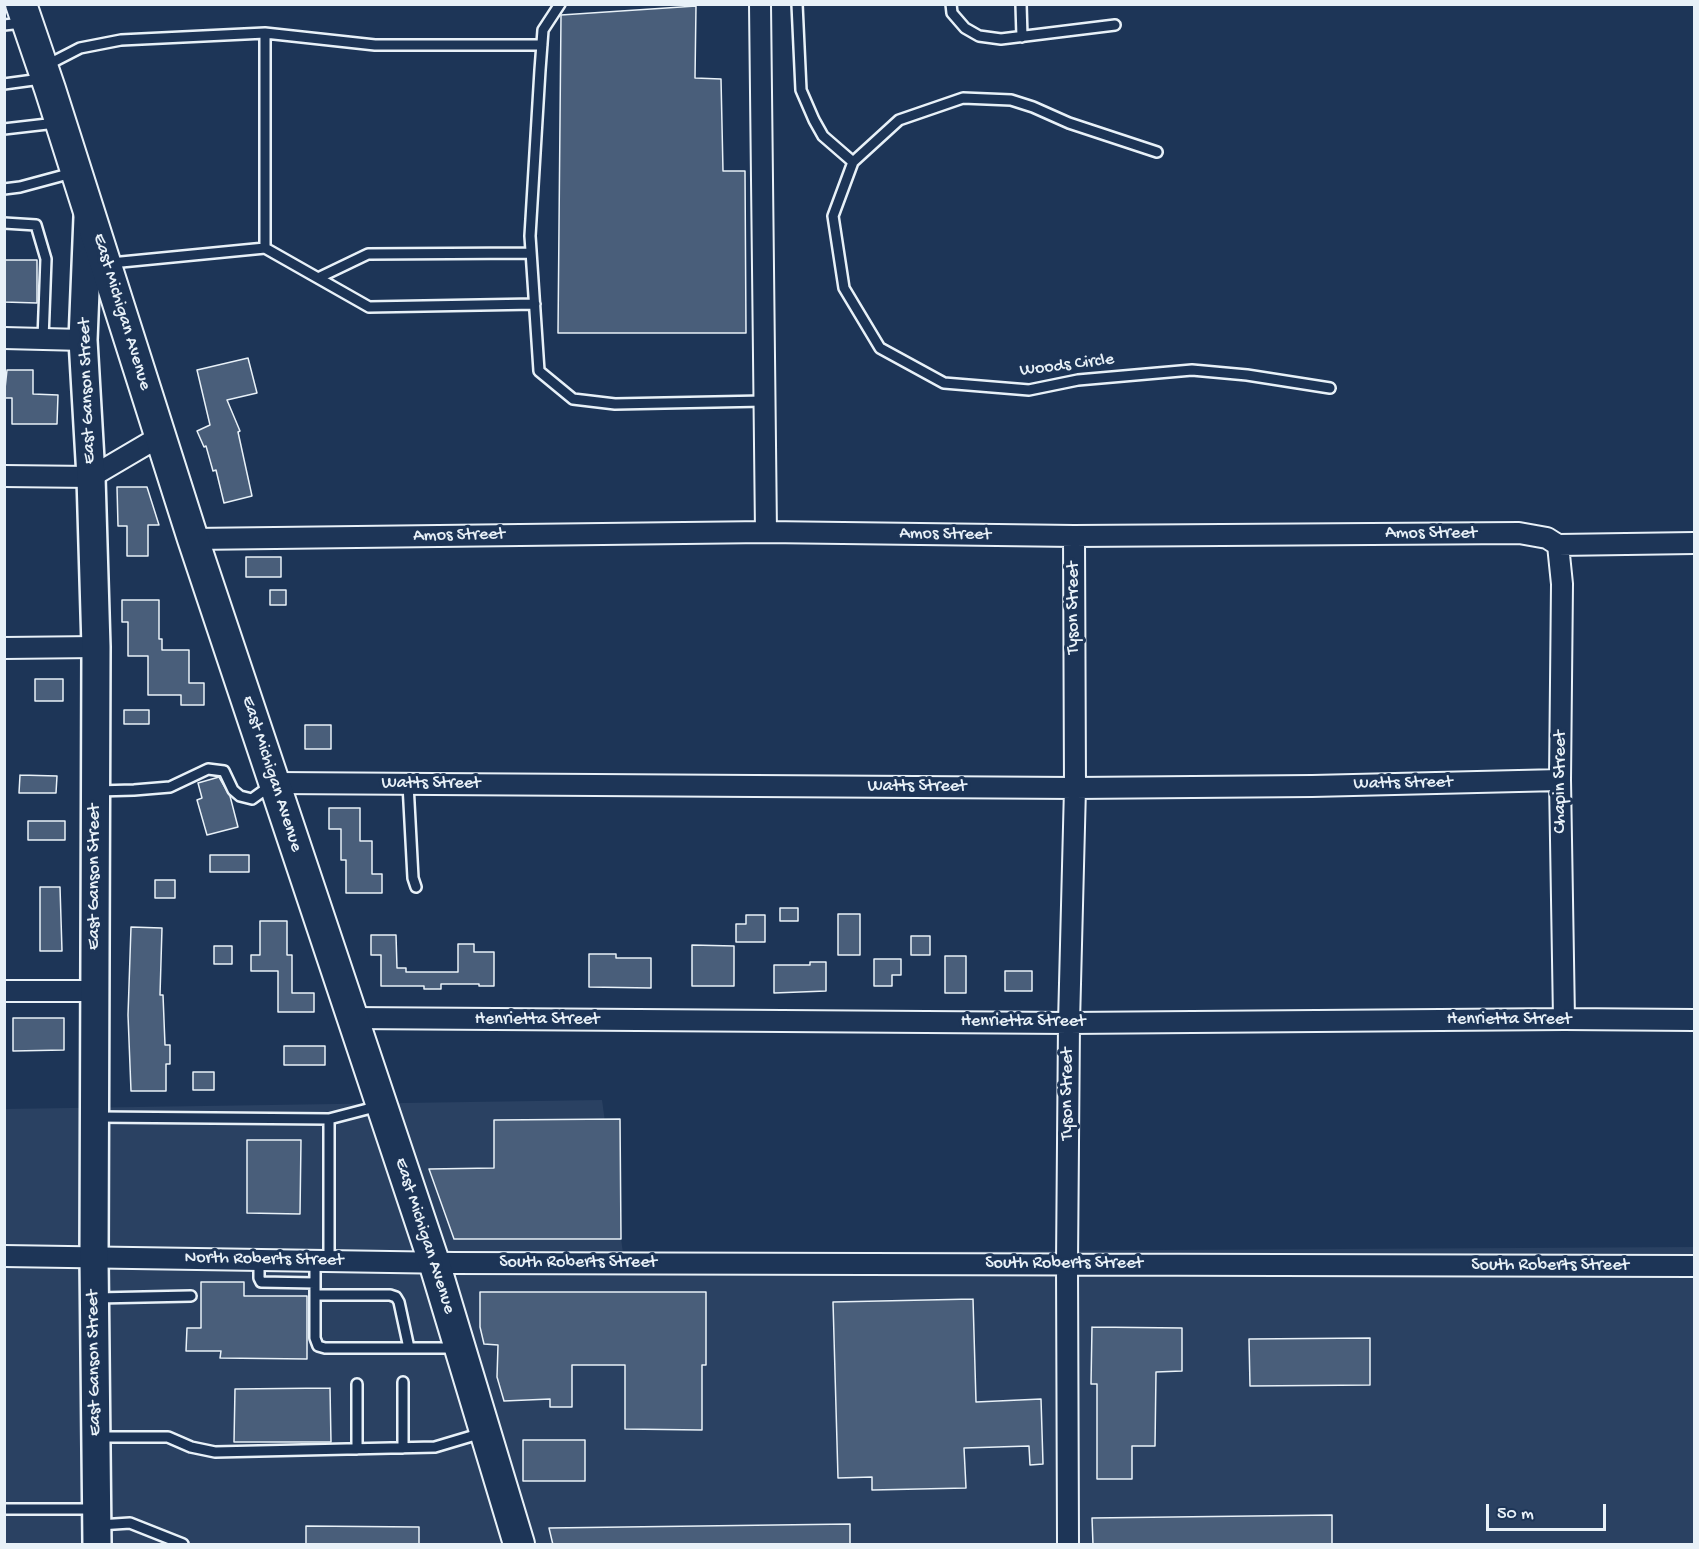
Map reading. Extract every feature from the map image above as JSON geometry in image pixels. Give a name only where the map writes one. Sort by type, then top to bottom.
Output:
[{"type":"main road","name":"East Michigan Avenue","points":[[17,17],[44,73],[61,123],[192,539],[434,1262],[519,1545]]},
{"type":"street","points":[[760,4],[766,532]]},
{"type":"street","name":"East Ganson Street","points":[[89,210],[83,340],[91,477],[96,647],[94,1258],[97,1526]]},
{"type":"street","points":[[4,338],[83,340]]},
{"type":"street","points":[[4,476],[91,477],[159,437]]},
{"type":"street","name":"Amos Street","points":[[192,539],[766,532],[1074,536],[1520,533],[1547,538],[1558,545],[1695,543]]},
{"type":"street","name":"Tyson Street","points":[[1068,1545],[1067,1263],[1069,1023],[1075,788],[1074,536]]},
{"type":"street","name":"Chapin Street","points":[[1558,545],[1562,585],[1560,780],[1564,1019]]},
{"type":"street","points":[[4,648],[96,647]]},
{"type":"street","name":"Watts Street","points":[[275,783],[1075,788],[1312,786],[1560,780]]},
{"type":"street","points":[[4,991],[95,991]]},
{"type":"street","name":"Henrietta Street","points":[[351,1018],[1069,1023],[1695,1020]]},
{"type":"street","name":"North Roberts Street","points":[[4,1256],[434,1262]]},
{"type":"street","name":"South Roberts Street","points":[[434,1262],[1695,1266]]},
{"type":"lane","points":[[560,4],[543,30],[530,236],[539,371],[573,399],[615,404],[764,401]]},
{"type":"lane","points":[[797,4],[801,90],[824,136],[854,162]]},
{"type":"lane","points":[[951,4],[952,13],[965,28],[979,36],[1001,39],[1115,25]]},
{"type":"lane","points":[[1021,4],[1022,37]]},
{"type":"lane","points":[[4,84],[44,73],[80,48],[121,40],[265,33],[375,45],[542,45]]},
{"type":"lane","points":[[265,33],[265,248]]},
{"type":"lane","name":"Woods Circle","points":[[1157,152],[1069,123],[1011,100],[963,98],[899,120],[854,162],[833,216],[844,288],[880,348],[944,383],[1029,390],[1078,380],[1192,370],[1247,375],[1330,388]]},
{"type":"lane","points":[[4,129],[61,123]]},
{"type":"lane","points":[[4,189],[20,187],[76,171]]},
{"type":"lane","points":[[4,223],[36,225],[46,259],[43,339]]},
{"type":"lane","points":[[106,264],[265,248],[369,307],[535,304]]},
{"type":"lane","points":[[318,278],[368,254],[531,253]]},
{"type":"lane","points":[[95,790],[170,787],[208,769],[224,771],[233,790],[252,799],[275,783]]},
{"type":"lane","points":[[408,784],[413,878],[416,887]]},
{"type":"lane","points":[[95,1117],[329,1119],[381,1106]]},
{"type":"lane","points":[[329,1119],[322,1261],[315,1283],[315,1338],[318,1346],[325,1348],[460,1348]]},
{"type":"lane","points":[[259,1260],[261,1282],[315,1283]]},
{"type":"lane","points":[[315,1295],[390,1295],[396,1297],[410,1348]]},
{"type":"lane","points":[[95,1298],[191,1296]]},
{"type":"lane","points":[[403,1382],[403,1448]]},
{"type":"lane","points":[[357,1384],[357,1449]]},
{"type":"lane","points":[[96,1437],[168,1437],[215,1452],[435,1447],[486,1432]]},
{"type":"lane","points":[[4,1509],[97,1526],[130,1523],[183,1545]]},
{"type":"shaded area","points":[[602,1100],[623,1253],[1694,1247],[1694,1544],[5,1544],[4,1109]]},
{"type":"building","points":[[696,6],[695,78],[721,79],[723,171],[745,171],[746,333],[558,333],[561,15]]},
{"type":"building","points":[[4,260],[37,260],[37,303],[4,302]]},
{"type":"building","points":[[248,358],[257,393],[227,400],[240,431],[238,432],[252,496],[224,503],[216,470],[213,471],[206,446],[204,447],[197,431],[210,425],[197,370]]},
{"type":"building","points":[[7,370],[33,370],[33,394],[58,395],[57,424],[12,424],[12,398],[4,398]]},
{"type":"building","points":[[117,487],[147,487],[159,525],[148,525],[148,556],[127,556],[127,526],[118,526]]},
{"type":"building","points":[[246,557],[281,557],[281,577],[246,577]]},
{"type":"building","points":[[270,590],[286,590],[286,605],[270,605]]},
{"type":"building","points":[[122,600],[159,600],[159,639],[162,639],[162,650],[189,650],[189,683],[204,683],[204,705],[181,705],[181,695],[148,695],[148,656],[128,656],[128,622],[122,622]]},
{"type":"building","points":[[35,679],[63,679],[63,701],[35,701]]},
{"type":"building","points":[[124,710],[149,710],[149,724],[124,724]]},
{"type":"building","points":[[305,725],[331,725],[331,749],[305,749]]},
{"type":"building","points":[[20,775],[57,776],[56,793],[19,793]]},
{"type":"building","points":[[219,777],[230,796],[238,827],[207,835],[197,800],[202,798],[198,783]]},
{"type":"building","points":[[329,808],[360,808],[360,841],[372,841],[372,874],[382,874],[382,893],[346,893],[346,860],[341,860],[341,829],[329,829]]},
{"type":"building","points":[[28,821],[65,821],[65,840],[28,840]]},
{"type":"building","points":[[210,855],[249,855],[249,872],[210,872]]},
{"type":"building","points":[[155,880],[175,880],[175,898],[155,898]]},
{"type":"building","points":[[40,887],[60,887],[62,951],[40,951]]},
{"type":"building","points":[[780,908],[798,908],[798,921],[780,921]]},
{"type":"building","points":[[838,914],[860,914],[860,955],[838,955]]},
{"type":"building","points":[[746,915],[765,915],[765,942],[736,942],[736,924],[746,924]]},
{"type":"building","points":[[260,921],[287,921],[287,955],[292,955],[292,993],[314,993],[314,1012],[278,1012],[278,971],[251,971],[251,955],[260,955]]},
{"type":"building","points":[[131,927],[162,928],[160,995],[163,995],[165,1045],[170,1045],[170,1064],[166,1064],[166,1091],[131,1091],[128,1015]]},
{"type":"building","points":[[371,935],[396,935],[397,968],[406,968],[406,972],[458,972],[458,944],[474,944],[474,952],[494,952],[494,986],[441,984],[441,989],[424,989],[424,986],[381,986],[381,955],[371,955]]},
{"type":"building","points":[[911,936],[930,936],[930,955],[911,955]]},
{"type":"building","points":[[692,945],[734,946],[734,986],[692,986]]},
{"type":"building","points":[[214,946],[232,946],[232,964],[214,964]]},
{"type":"building","points":[[589,954],[616,954],[616,958],[651,958],[651,988],[589,987]]},
{"type":"building","points":[[945,956],[966,956],[966,993],[945,993]]},
{"type":"building","points":[[874,959],[901,959],[901,975],[892,975],[892,986],[874,986]]},
{"type":"building","points":[[810,962],[826,962],[826,991],[774,993],[774,965],[810,965]]},
{"type":"building","points":[[1005,971],[1032,971],[1032,991],[1005,991]]},
{"type":"building","points":[[13,1018],[64,1018],[64,1050],[13,1051]]},
{"type":"building","points":[[284,1046],[325,1046],[325,1065],[284,1065]]},
{"type":"building","points":[[193,1072],[214,1072],[214,1090],[193,1090]]},
{"type":"building","points":[[620,1119],[621,1239],[454,1239],[429,1169],[494,1168],[494,1120]]},
{"type":"building","points":[[247,1140],[301,1140],[300,1214],[247,1213]]},
{"type":"building","points":[[201,1282],[244,1282],[244,1296],[307,1296],[307,1359],[220,1358],[221,1351],[186,1351],[187,1328],[201,1328]]},
{"type":"building","points":[[480,1292],[706,1292],[706,1365],[702,1365],[702,1430],[625,1429],[625,1365],[572,1365],[572,1407],[550,1407],[550,1399],[504,1401],[497,1377],[498,1345],[484,1344],[480,1327]]},
{"type":"building","points":[[973,1299],[976,1402],[1041,1399],[1043,1464],[1030,1465],[1029,1446],[964,1448],[966,1488],[872,1490],[872,1477],[838,1478],[833,1302]]},
{"type":"building","points":[[1092,1327],[1182,1328],[1182,1371],[1156,1372],[1155,1446],[1132,1446],[1132,1479],[1097,1479],[1097,1384],[1091,1384]]},
{"type":"building","points":[[1370,1338],[1370,1385],[1250,1386],[1249,1339]]},
{"type":"building","points":[[330,1388],[331,1442],[234,1442],[235,1389]]},
{"type":"building","points":[[523,1440],[585,1440],[585,1481],[523,1481]]},
{"type":"building","points":[[1332,1515],[1332,1545],[1093,1545],[1092,1518]]},
{"type":"building","points":[[850,1524],[850,1545],[553,1545],[549,1528]]},
{"type":"building","points":[[306,1526],[419,1527],[419,1545],[306,1545]]}]
